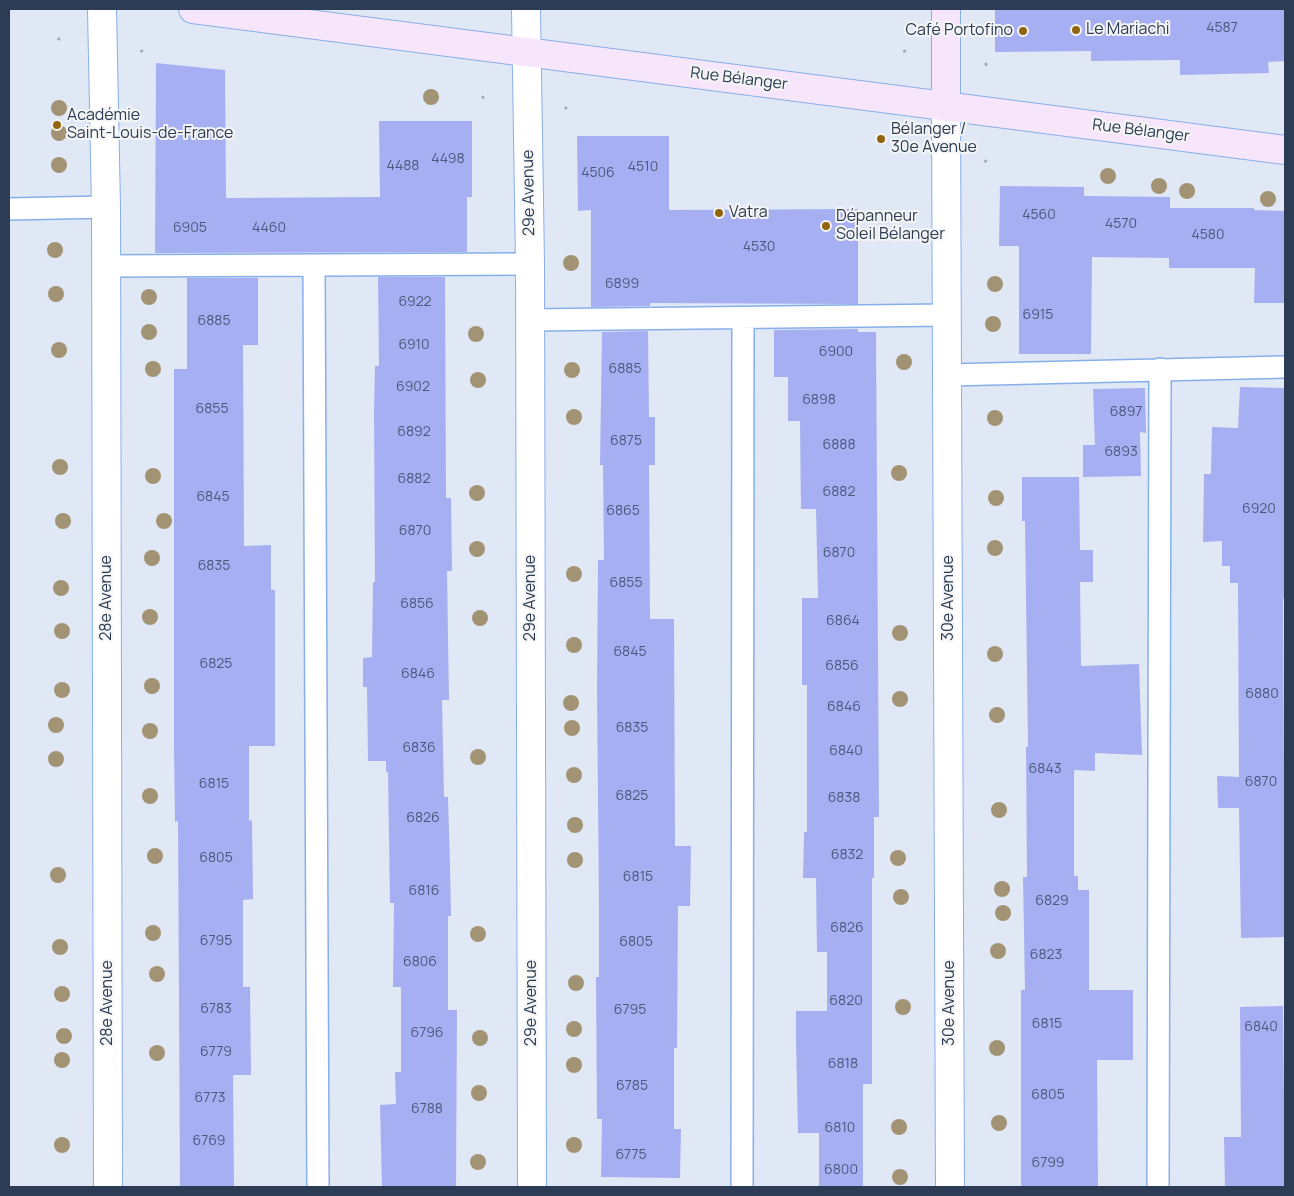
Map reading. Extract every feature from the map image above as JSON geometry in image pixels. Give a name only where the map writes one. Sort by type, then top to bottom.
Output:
[{"type":"street","name":"28e Avenue","points":[[102,9],[106,207],[108,1187]]},
{"type":"street","name":"Rue Bélanger","points":[[193,9],[1285,150]]},
{"type":"street","name":"29e Avenue","points":[[526,9],[530,264],[532,1187]]},
{"type":"street","name":"30e Avenue","points":[[946,9],[950,1187]]},
{"type":"lane","points":[[9,209],[106,207]]},
{"type":"lane","points":[[106,266],[530,264]]},
{"type":"lane","points":[[314,266],[318,1187]]},
{"type":"lane","points":[[530,320],[947,315]]},
{"type":"lane","points":[[742,1187],[743,318]]},
{"type":"lane","points":[[948,375],[1285,367]]},
{"type":"lane","points":[[1158,1187],[1160,369]]},
{"type":"path","points":[[58,40],[61,36]]},
{"type":"path","points":[[904,50],[906,54]]},
{"type":"path","points":[[905,152],[909,148]]},
{"type":"building","points":[[995,9],[1285,9],[1285,61],[1268,62],[1269,73],[1180,75],[1180,60],[1091,61],[1091,51],[995,52]]},
{"type":"building","points":[[156,63],[225,70],[226,198],[380,197],[379,121],[472,121],[472,197],[467,197],[467,252],[155,253]]},
{"type":"building","points":[[577,136],[669,136],[669,210],[858,209],[858,304],[650,303],[650,306],[591,307],[591,210],[578,211]]},
{"type":"building","points":[[1000,186],[1084,187],[1084,196],[1170,197],[1170,208],[1254,208],[1254,210],[1285,211],[1285,303],[1254,303],[1255,268],[1169,268],[1169,258],[1092,257],[1091,354],[1019,354],[1019,246],[999,246]]},
{"type":"building","points":[[378,277],[445,277],[446,498],[451,498],[452,571],[447,571],[449,700],[442,700],[444,797],[448,797],[451,916],[448,916],[448,1010],[457,1010],[456,1187],[382,1187],[380,1105],[396,1104],[395,1072],[401,1072],[401,987],[393,987],[394,903],[390,903],[388,772],[386,772],[386,761],[368,761],[367,687],[363,687],[363,658],[372,657],[373,582],[375,582],[374,411],[375,366],[379,366]]},
{"type":"building","points":[[187,278],[258,278],[258,345],[243,345],[244,546],[271,545],[271,590],[275,590],[275,746],[249,746],[249,821],[252,820],[253,899],[243,900],[243,987],[250,987],[251,1075],[233,1075],[234,1187],[180,1187],[178,821],[175,822],[174,746],[174,369],[187,369]]},
{"type":"building","points":[[858,329],[858,332],[876,332],[879,817],[874,817],[874,878],[872,878],[872,1084],[863,1084],[863,1187],[819,1187],[819,1133],[798,1133],[796,1039],[796,1011],[827,1011],[827,952],[817,952],[816,878],[803,878],[804,832],[807,832],[807,685],[802,685],[802,598],[818,598],[816,509],[801,509],[800,421],[788,421],[788,377],[774,377],[774,330]]},
{"type":"building","points":[[648,331],[649,417],[655,417],[655,465],[649,465],[650,619],[674,619],[675,846],[691,846],[690,906],[678,906],[677,1048],[674,1048],[674,1129],[681,1129],[680,1178],[601,1177],[602,1119],[597,1119],[596,977],[599,977],[598,560],[604,560],[603,465],[600,465],[602,332]]},
{"type":"building","points":[[1240,387],[1285,388],[1285,599],[1283,599],[1285,937],[1241,938],[1239,808],[1218,808],[1217,776],[1239,777],[1238,583],[1230,583],[1230,566],[1222,566],[1222,541],[1203,542],[1204,474],[1211,474],[1212,427],[1238,428]]},
{"type":"building","points":[[1145,388],[1146,433],[1140,432],[1141,476],[1083,477],[1083,445],[1095,445],[1093,389]]},
{"type":"building","points":[[1022,477],[1079,477],[1080,550],[1093,550],[1093,582],[1080,582],[1081,666],[1139,664],[1142,755],[1095,753],[1095,771],[1074,770],[1074,876],[1078,876],[1078,890],[1089,890],[1089,990],[1133,990],[1133,1060],[1097,1060],[1098,1187],[1021,1187],[1021,990],[1025,990],[1023,877],[1027,877],[1026,747],[1028,747],[1025,521],[1022,521]]},
{"type":"building","points":[[1283,1006],[1285,1187],[1225,1187],[1224,1137],[1241,1137],[1240,1007]]},
{"type":"place","name":"Le Mariachi","points":[[1076,30]]},
{"type":"place","name":"Café Portofino","points":[[1023,31]]},
{"type":"place","name":"Académie Saint-Louis-de-France","points":[[57,125]]},
{"type":"place","name":"Bélanger / 30e Avenue","points":[[881,139]]},
{"type":"place","name":"Vatra","points":[[719,213]]},
{"type":"place","name":"Dépanneur Soleil Bélanger","points":[[826,226]]}]
